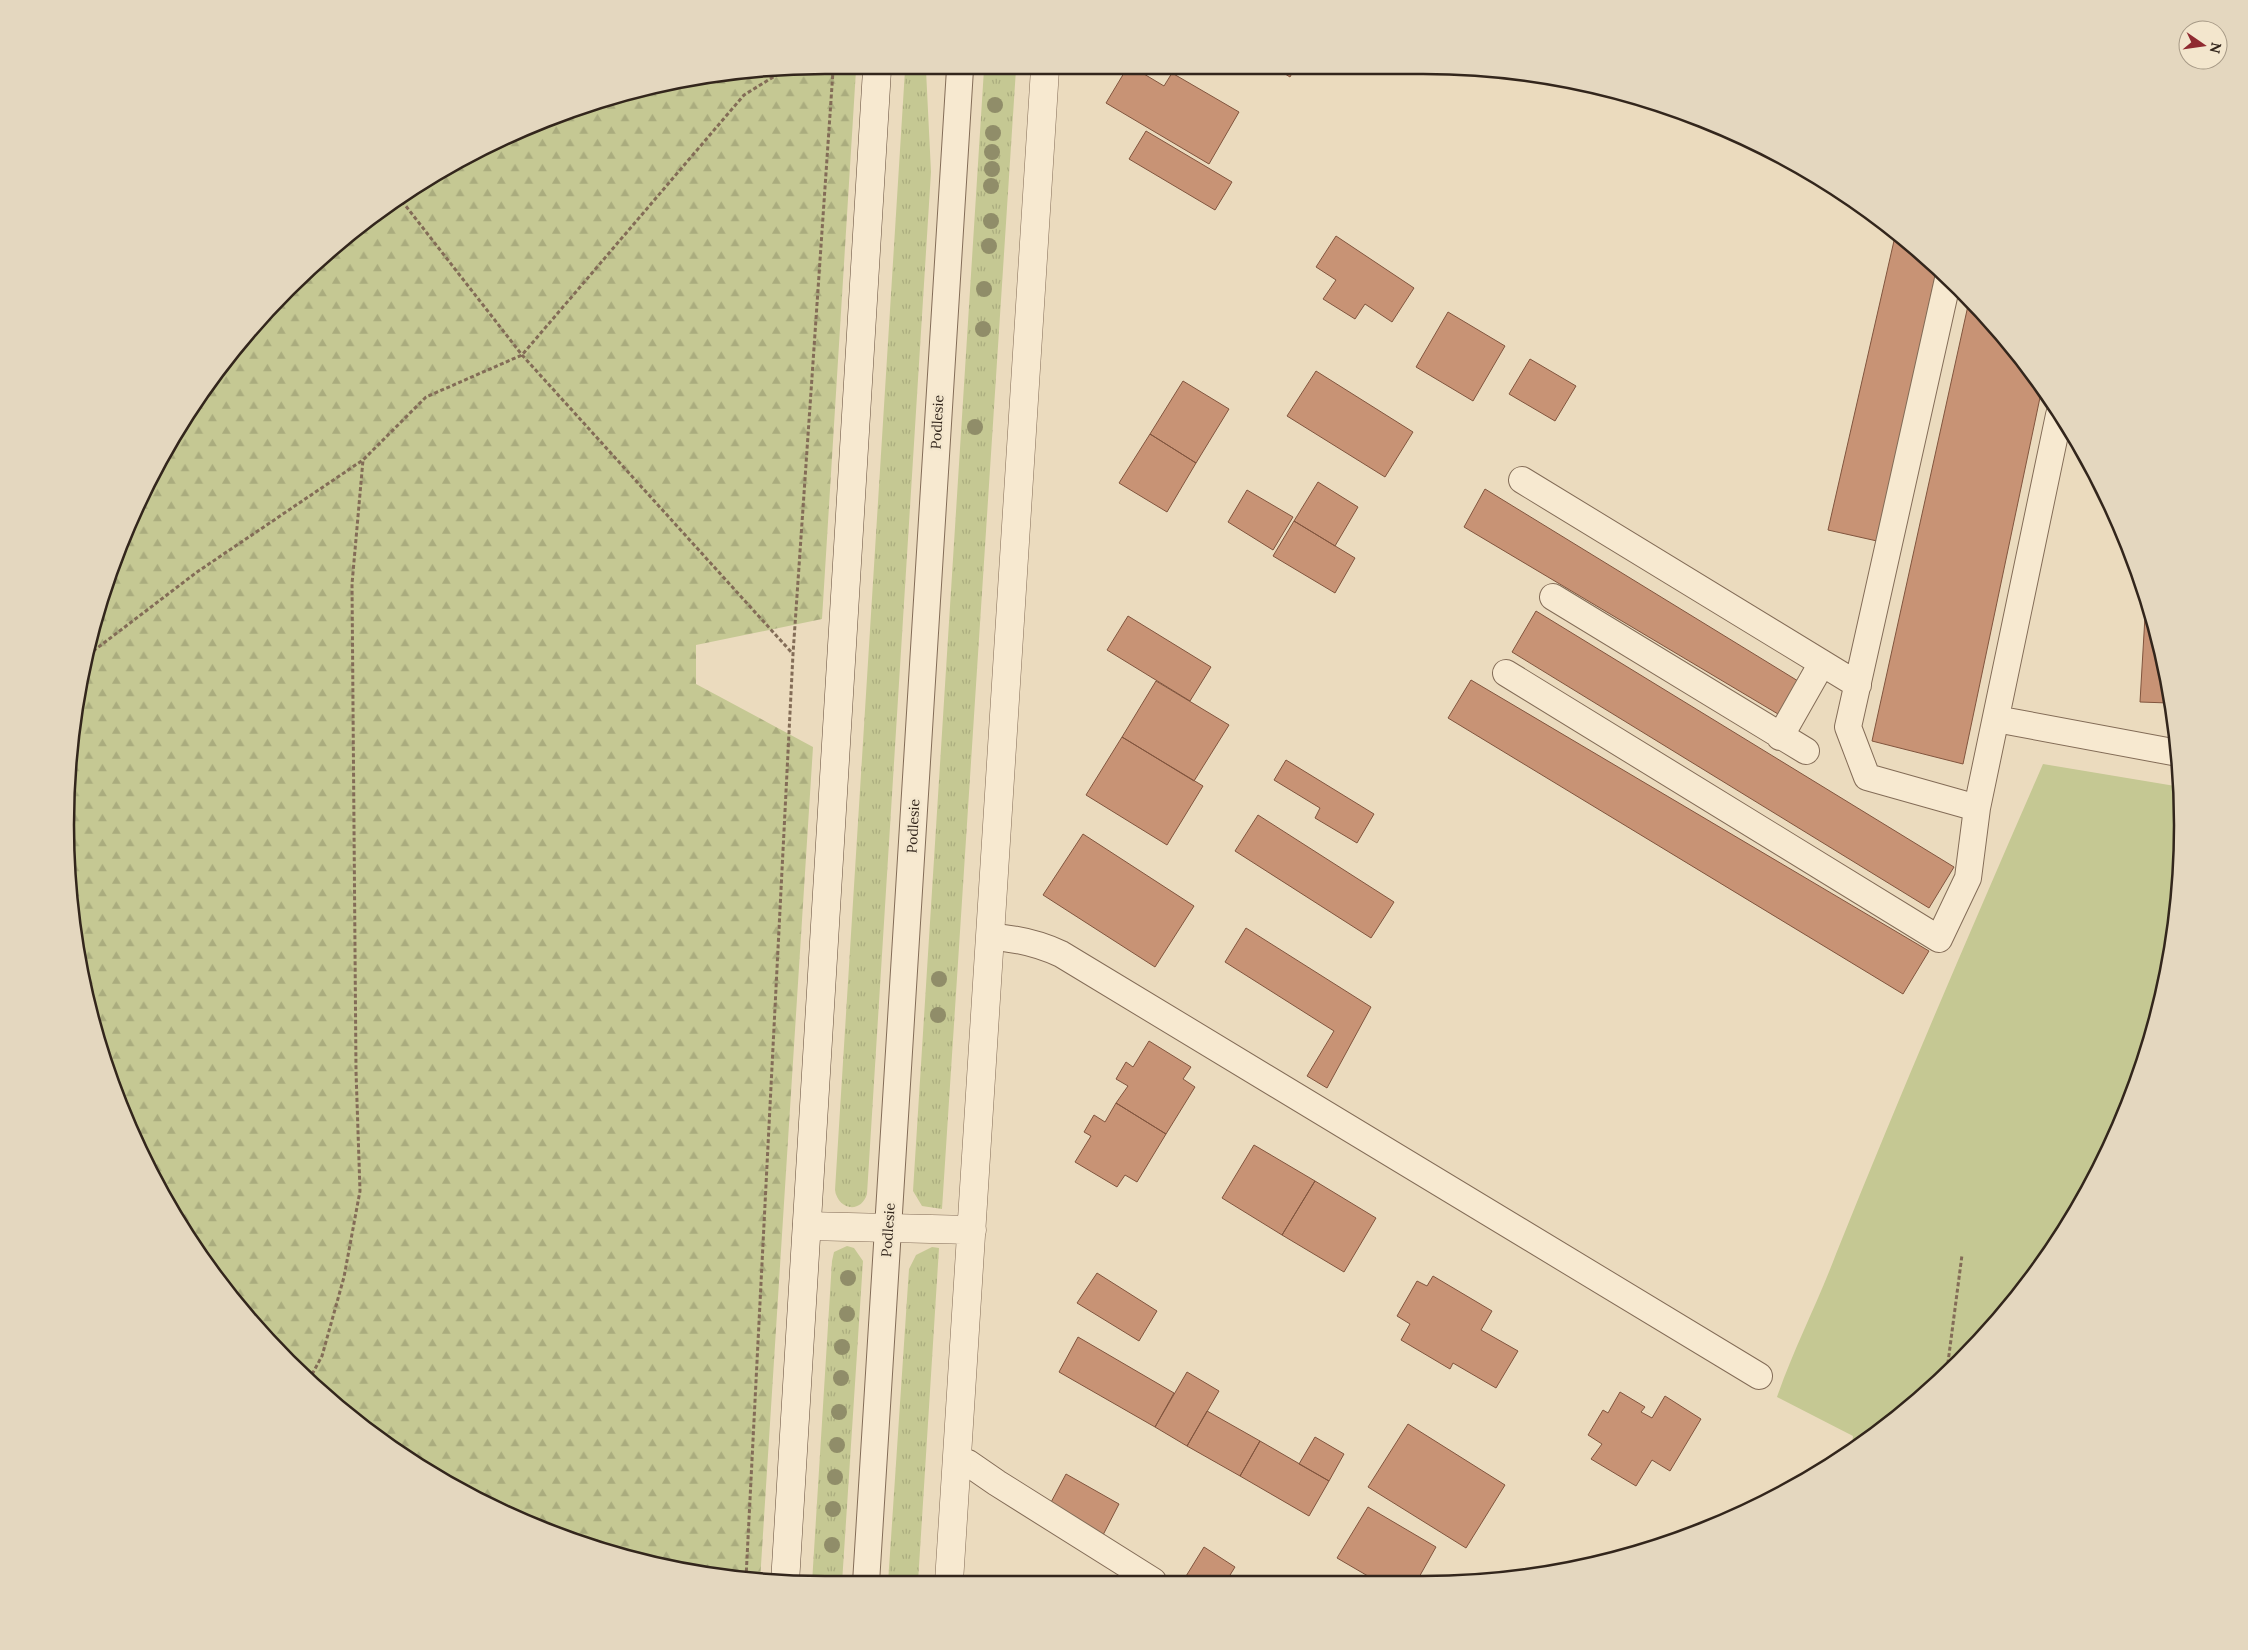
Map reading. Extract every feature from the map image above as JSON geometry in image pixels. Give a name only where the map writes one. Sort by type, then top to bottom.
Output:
[{"type":"street","points":[[785,1575],[877,74]]},
{"type":"street","points":[[949,1576],[1045,74]]},
{"type":"street","points":[[807,1226],[972,1230]]},
{"type":"lane","name":"Podlesie","points":[[866,1576],[960,74]]},
{"type":"lane","points":[[1946,287],[1848,727],[1867,777],[1977,808]]},
{"type":"lane","points":[[1506,673],[1939,939],[1968,878],[1977,808],[2058,423]]},
{"type":"lane","points":[[1522,480],[1858,685]]},
{"type":"lane","points":[[1553,597],[1806,752]]},
{"type":"lane","points":[[1780,737],[1822,663]]},
{"type":"lane","points":[[1996,719],[2171,753]]},
{"type":"lane","points":[[990,937],[1016,938],[1037,943],[1061,954],[1759,1376]]},
{"type":"lane","points":[[957,1460],[968,1463],[1145,1576]]},
{"type":"path","points":[[746,1572],[793,654],[833,74]]},
{"type":"path","points":[[95,650],[197,572],[363,460],[426,397],[522,355],[744,95],[777,75]]},
{"type":"path","points":[[404,203],[522,355],[793,654]]},
{"type":"path","points":[[313,1373],[322,1356],[344,1277],[360,1191],[356,1071],[352,584],[363,460]]},
{"type":"path","points":[[1948,1362],[1962,1255]]},
{"type":"green space","points":[[856,74],[822,619],[696,645],[696,684],[813,747],[760,1573],[678,1562],[631,1551],[538,1519],[493,1499],[449,1476],[408,1450],[368,1421],[330,1390],[260,1320],[200,1242],[174,1201],[151,1157],[131,1112],[114,1066],[99,1019],[88,972],[80,923],[75,874],[75,776],[88,678],[99,631],[131,538],[151,493],[174,449],[200,408],[229,368],[260,330],[330,260],[408,200],[449,174],[493,151],[538,131],[584,114],[631,99],[678,88],[727,80],[776,75]]},
{"type":"green space","points":[[905,74],[926,74],[931,172],[867,1194],[860,1205],[850,1207],[840,1202],[835,1190]]},
{"type":"green space","points":[[984,74],[1016,74],[942,1209],[922,1206],[913,1191]]},
{"type":"green space","points":[[2043,764],[2173,786],[2173,874],[2160,972],[2149,1019],[2134,1066],[2117,1112],[2097,1157],[2074,1201],[2048,1242],[1988,1320],[1918,1390],[1852,1441],[1853,1436],[1777,1397],[1964,947]]},
{"type":"green space","points":[[847,1246],[854,1248],[863,1261],[842,1576],[812,1576],[832,1261],[834,1252]]},
{"type":"green space","points":[[932,1247],[939,1248],[918,1576],[888,1576],[909,1269],[916,1255]]},
{"type":"building","points":[[1123,74],[1144,74],[1164,86],[1171,74],[1174,74],[1239,112],[1209,164],[1106,103]]},
{"type":"building","points":[[1146,131],[1232,182],[1215,210],[1129,159]]},
{"type":"building","points":[[1336,236],[1414,288],[1392,322],[1365,304],[1355,319],[1323,299],[1336,280],[1316,267]]},
{"type":"building","points":[[1894,240],[1935,276],[1877,541],[1828,530]]},
{"type":"building","points":[[1967,308],[1988,330],[2040,397],[1963,764],[1872,741]]},
{"type":"building","points":[[1448,312],[1505,346],[1473,401],[1416,367]]},
{"type":"building","points":[[1530,359],[1576,386],[1555,421],[1509,394]]},
{"type":"building","points":[[1316,371],[1413,432],[1385,477],[1287,416]]},
{"type":"building","points":[[1183,381],[1229,409],[1196,463],[1150,434]]},
{"type":"building","points":[[1150,434],[1196,463],[1167,512],[1119,483]]},
{"type":"building","points":[[1318,482],[1358,507],[1335,546],[1294,521]]},
{"type":"building","points":[[1485,489],[1798,681],[1778,714],[1464,527]]},
{"type":"building","points":[[1247,490],[1293,517],[1273,550],[1228,522]]},
{"type":"building","points":[[1294,521],[1355,558],[1335,593],[1273,556]]},
{"type":"building","points":[[1536,611],[1954,867],[1929,908],[1512,652]]},
{"type":"building","points":[[1128,616],[1211,667],[1190,701],[1107,650]]},
{"type":"building","points":[[2145,618],[2160,678],[2164,703],[2140,702]]},
{"type":"building","points":[[1471,680],[1929,951],[1903,994],[1448,718]]},
{"type":"building","points":[[1156,681],[1229,725],[1194,781],[1122,737]]},
{"type":"building","points":[[1122,737],[1203,786],[1167,845],[1086,795]]},
{"type":"building","points":[[1286,760],[1374,814],[1357,843],[1315,818],[1320,808],[1274,780]]},
{"type":"building","points":[[1258,815],[1394,902],[1371,938],[1235,851]]},
{"type":"building","points":[[1083,834],[1194,906],[1155,967],[1043,895]]},
{"type":"building","points":[[1246,928],[1371,1007],[1327,1088],[1307,1076],[1334,1031],[1225,962]]},
{"type":"building","points":[[1149,1041],[1191,1067],[1183,1079],[1195,1087],[1166,1134],[1116,1103],[1128,1086],[1116,1079],[1126,1062],[1133,1067]]},
{"type":"building","points":[[1116,1103],[1166,1134],[1137,1182],[1125,1175],[1117,1187],[1075,1162],[1091,1136],[1084,1132],[1094,1115],[1105,1122]]},
{"type":"building","points":[[1254,1145],[1315,1181],[1282,1235],[1222,1198]]},
{"type":"building","points":[[1315,1181],[1376,1218],[1344,1272],[1282,1235]]},
{"type":"building","points":[[1097,1273],[1157,1311],[1139,1341],[1077,1303]]},
{"type":"building","points":[[1433,1276],[1492,1311],[1481,1330],[1518,1351],[1496,1388],[1453,1363],[1450,1369],[1401,1340],[1410,1324],[1397,1316],[1417,1281],[1427,1286]]},
{"type":"building","points":[[1078,1337],[1174,1393],[1155,1427],[1059,1372]]},
{"type":"building","points":[[1187,1372],[1219,1391],[1187,1446],[1155,1427]]},
{"type":"building","points":[[1620,1392],[1645,1407],[1641,1412],[1652,1418],[1665,1396],[1701,1419],[1670,1471],[1652,1460],[1636,1486],[1591,1459],[1602,1444],[1588,1435],[1603,1410],[1608,1413]]},
{"type":"building","points":[[1207,1411],[1260,1441],[1240,1476],[1187,1446]]},
{"type":"building","points":[[1408,1424],[1505,1485],[1466,1548],[1368,1487]]},
{"type":"building","points":[[1315,1437],[1344,1454],[1329,1481],[1299,1464]]},
{"type":"building","points":[[1260,1441],[1329,1481],[1309,1516],[1240,1476]]},
{"type":"building","points":[[1066,1474],[1119,1504],[1103,1535],[1049,1506]]},
{"type":"building","points":[[1368,1507],[1436,1547],[1420,1576],[1368,1576],[1337,1558]]},
{"type":"building","points":[[1204,1547],[1235,1567],[1229,1576],[1186,1576]]}]
